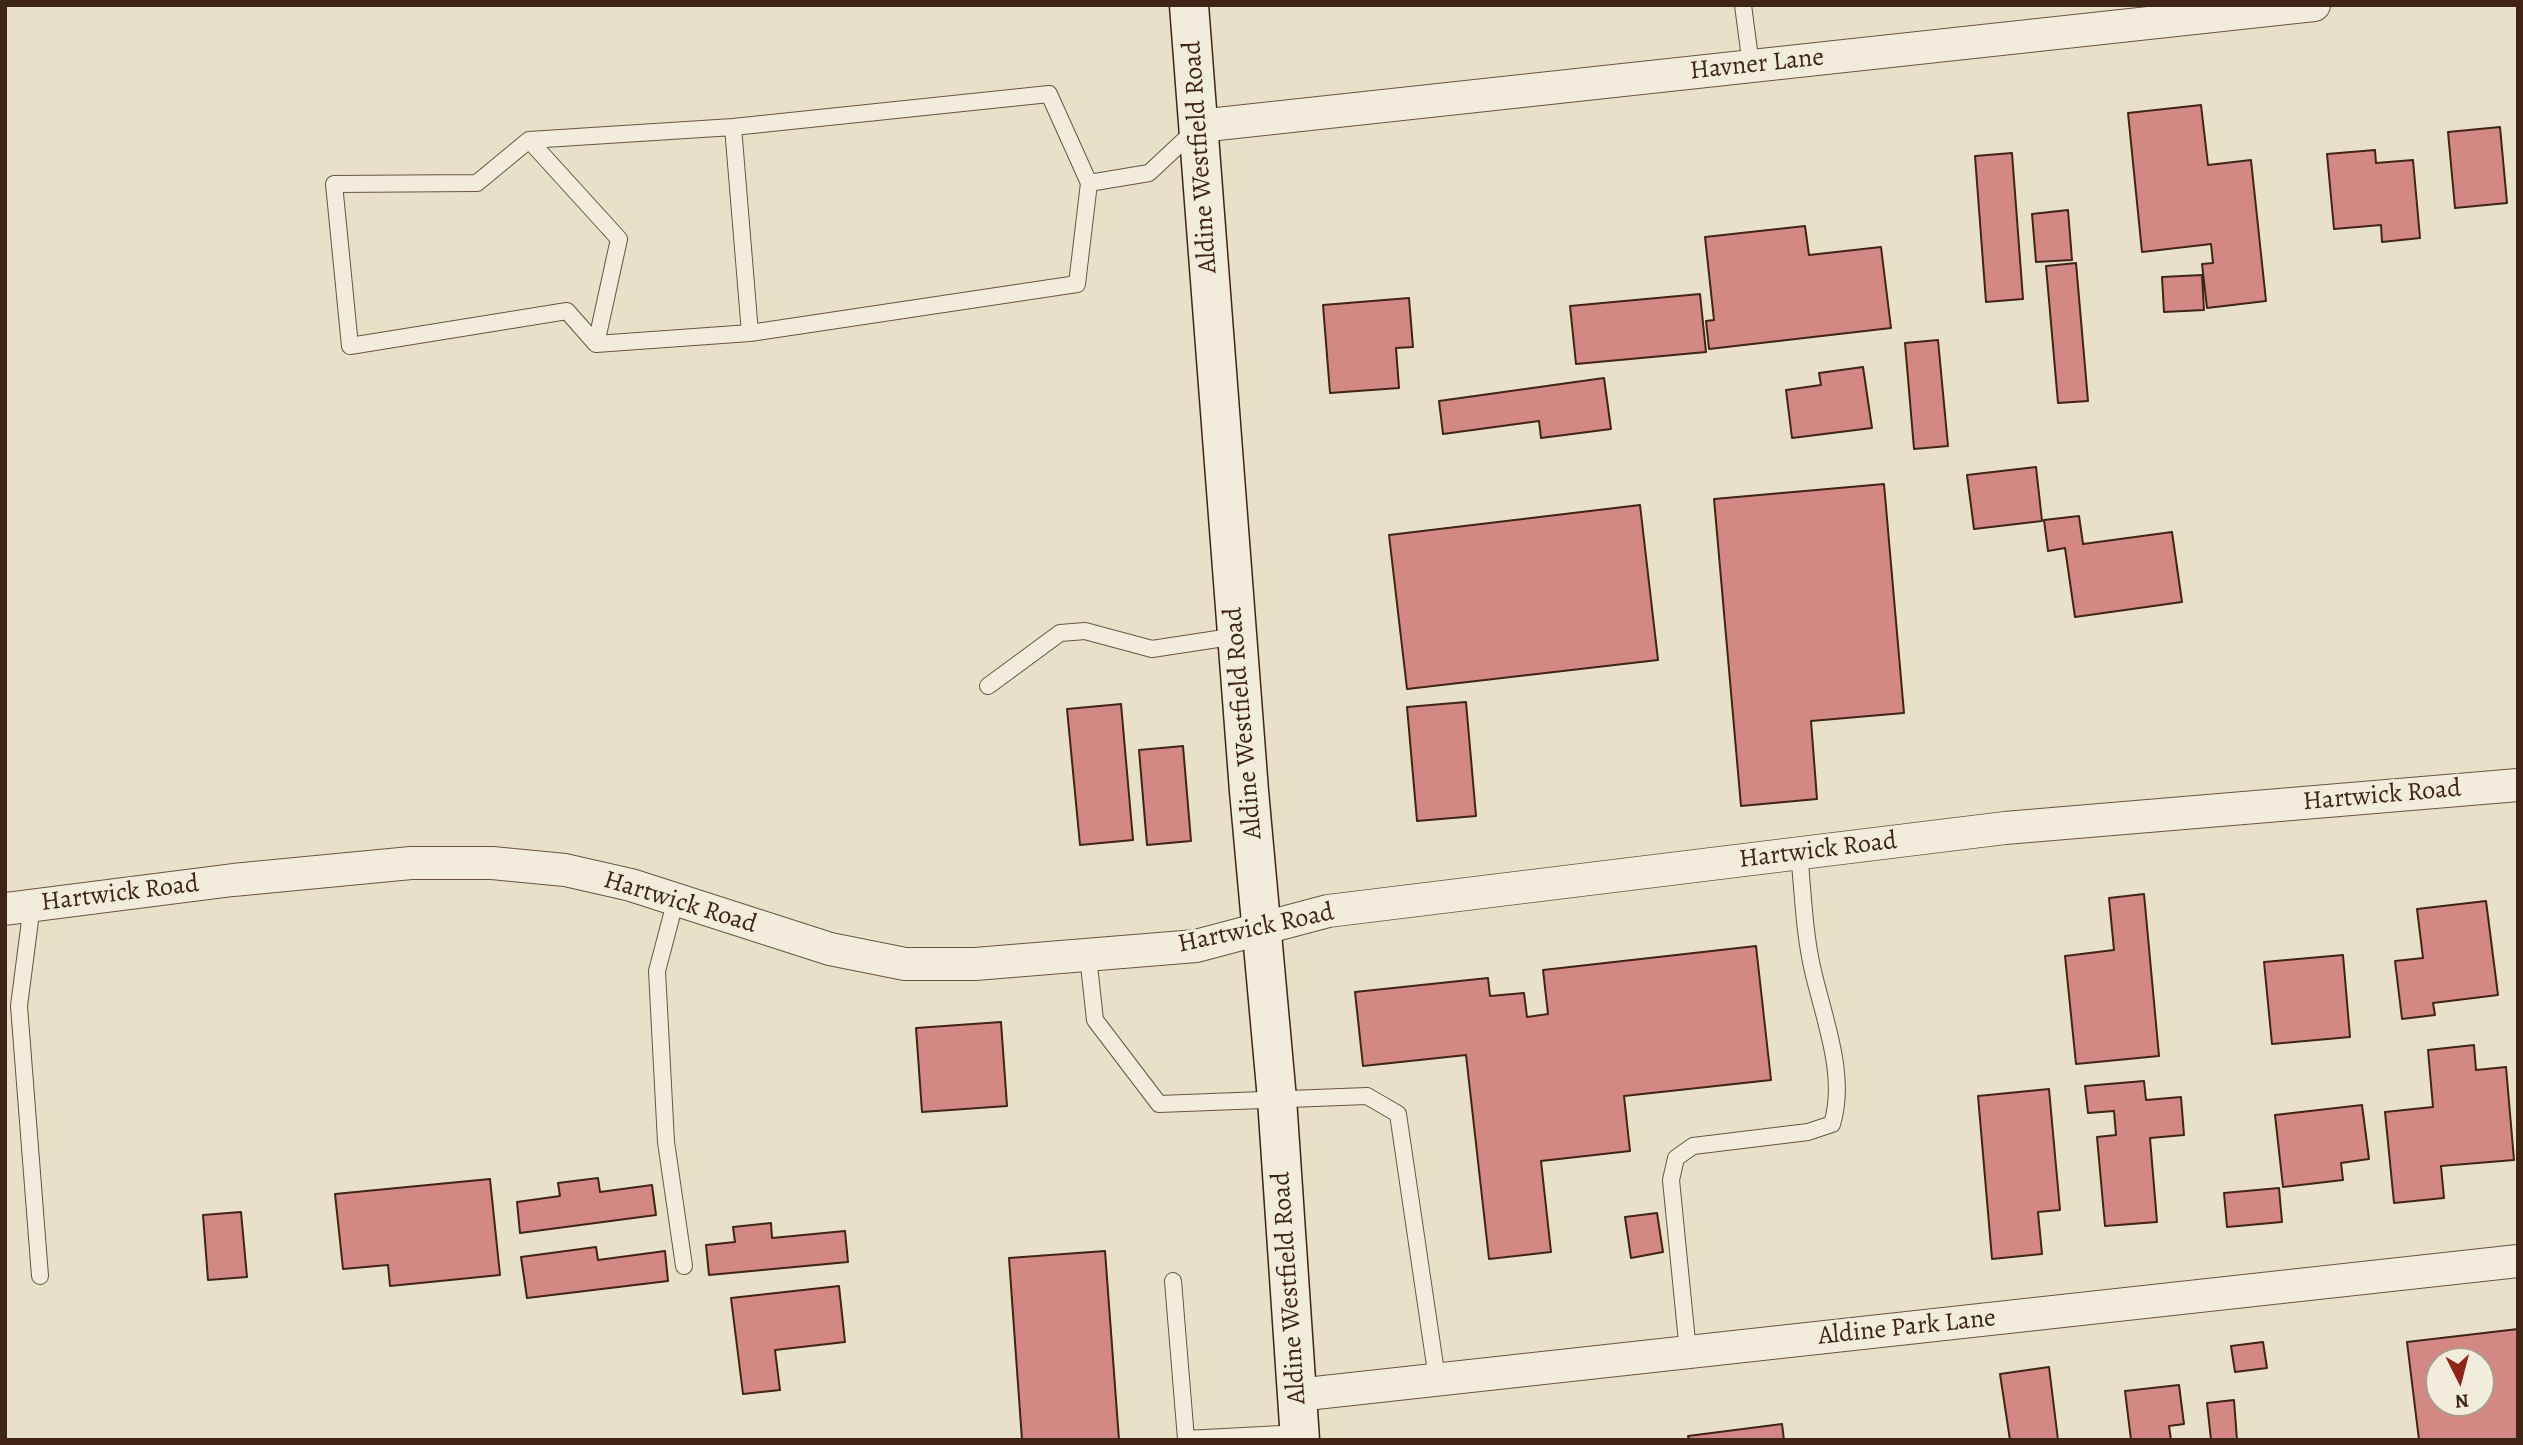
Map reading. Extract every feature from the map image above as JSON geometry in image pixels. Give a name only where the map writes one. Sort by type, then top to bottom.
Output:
[{"type":"main road","name":"Aldine Westfield Road","points":[[1189,5],[1237,636],[1277,1098],[1300,1437]]},
{"type":"street","name":"Havner Lane","points":[[1199,126],[2314,5]]},
{"type":"street","name":"Hartwick Road","points":[[19,907],[233,880],[411,863],[492,863],[565,870],[631,885],[830,949],[905,964],[975,964],[1196,946],[1328,911],[2005,828],[2518,785]]},
{"type":"street","name":"Aldine Park Lane","points":[[1297,1395],[2518,1261]]},
{"type":"lane","points":[[1743,5],[1751,66]]},
{"type":"lane","points":[[1049,94],[1088,183],[1077,284],[750,333],[596,344],[567,311],[350,346],[334,184],[477,183],[529,140],[733,127],[1049,94]]},
{"type":"lane","points":[[1088,183],[1149,173],[1199,126]]},
{"type":"lane","points":[[733,127],[750,333]]},
{"type":"lane","points":[[529,140],[620,239],[596,344]]},
{"type":"lane","points":[[988,686],[1060,633],[1085,631],[1152,649],[1237,636]]},
{"type":"lane","points":[[1688,1352],[1671,1180],[1676,1158],[1693,1146],[1808,1132],[1832,1124],[1838,1105],[1828,1023],[1813,970],[1799,853]]},
{"type":"lane","points":[[676,899],[657,971],[666,1142],[684,1266]]},
{"type":"lane","points":[[19,907],[19,1006],[40,1276]]},
{"type":"lane","points":[[1088,956],[1095,1020],[1159,1104],[1367,1096],[1398,1114],[1437,1379]]},
{"type":"lane","points":[[1173,1281],[1186,1439],[1300,1437]]},
{"type":"building","points":[[2201,105],[2208,165],[2251,160],[2266,301],[2207,308],[2202,264],[2213,263],[2211,244],[2142,252],[2128,113]]},
{"type":"building","points":[[2500,127],[2507,203],[2455,208],[2448,132]]},
{"type":"building","points":[[2375,150],[2376,163],[2413,160],[2420,238],[2382,242],[2381,225],[2334,229],[2327,154]]},
{"type":"building","points":[[2012,153],[2023,299],[1986,302],[1975,156]]},
{"type":"building","points":[[2068,210],[2072,260],[2036,262],[2032,214]]},
{"type":"building","points":[[1805,226],[1809,255],[1881,247],[1891,328],[1709,349],[1706,321],[1714,320],[1705,237]]},
{"type":"building","points":[[2076,263],[2088,401],[2058,403],[2046,266]]},
{"type":"building","points":[[2202,275],[2204,310],[2164,312],[2162,277]]},
{"type":"building","points":[[1700,294],[1706,352],[1576,364],[1570,306]]},
{"type":"building","points":[[1409,298],[1413,347],[1396,348],[1399,388],[1330,393],[1323,305]]},
{"type":"building","points":[[1938,340],[1948,446],[1914,449],[1905,343]]},
{"type":"building","points":[[1863,367],[1872,428],[1792,438],[1786,390],[1821,385],[1819,373]]},
{"type":"building","points":[[1604,378],[1611,429],[1541,438],[1539,421],[1443,434],[1439,401]]},
{"type":"building","points":[[2036,467],[2042,521],[1974,529],[1967,475]]},
{"type":"building","points":[[1884,484],[1904,713],[1811,721],[1817,799],[1741,806],[1714,499]]},
{"type":"building","points":[[1640,505],[1658,660],[1407,689],[1389,535]]},
{"type":"building","points":[[2079,516],[2083,544],[2172,532],[2182,602],[2075,617],[2065,548],[2048,551],[2044,520]]},
{"type":"building","points":[[1466,702],[1476,816],[1417,821],[1407,707]]},
{"type":"building","points":[[1121,704],[1133,840],[1080,845],[1067,709]]},
{"type":"building","points":[[1183,746],[1191,841],[1147,845],[1139,750]]},
{"type":"building","points":[[2144,894],[2159,1056],[2076,1064],[2065,956],[2114,950],[2109,898]]},
{"type":"building","points":[[2486,901],[2498,995],[2433,1003],[2435,1015],[2402,1019],[2395,961],[2423,958],[2417,909]]},
{"type":"building","points":[[1756,946],[1771,1080],[1624,1096],[1630,1151],[1541,1161],[1551,1252],[1489,1259],[1466,1055],[1363,1066],[1355,992],[1488,978],[1490,996],[1524,993],[1527,1017],[1548,1014],[1543,970]]},
{"type":"building","points":[[2343,955],[2350,1037],[2272,1044],[2264,962]]},
{"type":"building","points":[[1001,1022],[1007,1106],[922,1112],[916,1028]]},
{"type":"building","points":[[2474,1045],[2476,1070],[2506,1067],[2514,1160],[2441,1166],[2444,1198],[2394,1203],[2385,1112],[2433,1107],[2428,1050]]},
{"type":"building","points":[[2144,1081],[2146,1100],[2181,1097],[2184,1135],[2150,1138],[2157,1222],[2105,1226],[2097,1137],[2116,1135],[2114,1111],[2088,1113],[2085,1086]]},
{"type":"building","points":[[2049,1089],[2060,1210],[2038,1212],[2042,1254],[1992,1259],[1978,1096]]},
{"type":"building","points":[[2362,1105],[2369,1159],[2341,1163],[2343,1180],[2283,1187],[2275,1115]]},
{"type":"building","points":[[598,1178],[600,1192],[652,1185],[656,1215],[520,1233],[517,1202],[560,1196],[558,1183]]},
{"type":"building","points":[[490,1179],[500,1275],[390,1286],[388,1265],[343,1269],[335,1194]]},
{"type":"building","points":[[2279,1188],[2282,1222],[2227,1227],[2224,1193]]},
{"type":"building","points":[[241,1212],[247,1277],[208,1280],[203,1215]]},
{"type":"building","points":[[1657,1213],[1663,1252],[1631,1258],[1625,1217]]},
{"type":"building","points":[[771,1223],[772,1238],[845,1231],[848,1262],[709,1275],[706,1245],[735,1242],[733,1227]]},
{"type":"building","points":[[596,1247],[598,1260],[665,1251],[668,1281],[527,1298],[521,1257]]},
{"type":"building","points":[[1105,1251],[1119,1440],[1022,1440],[1009,1258]]},
{"type":"building","points":[[839,1286],[845,1342],[775,1350],[780,1390],[743,1394],[731,1298]]},
{"type":"building","points":[[2518,1329],[2518,1440],[2419,1440],[2407,1342]]},
{"type":"building","points":[[2263,1342],[2267,1368],[2235,1372],[2231,1346]]},
{"type":"building","points":[[2049,1367],[2058,1440],[2010,1440],[2000,1374]]},
{"type":"building","points":[[2179,1385],[2184,1424],[2169,1426],[2171,1440],[2131,1440],[2125,1391]]},
{"type":"building","points":[[2234,1400],[2237,1440],[2211,1440],[2207,1403]]},
{"type":"building","points":[[1782,1424],[1784,1440],[1689,1440],[1688,1436]]}]
